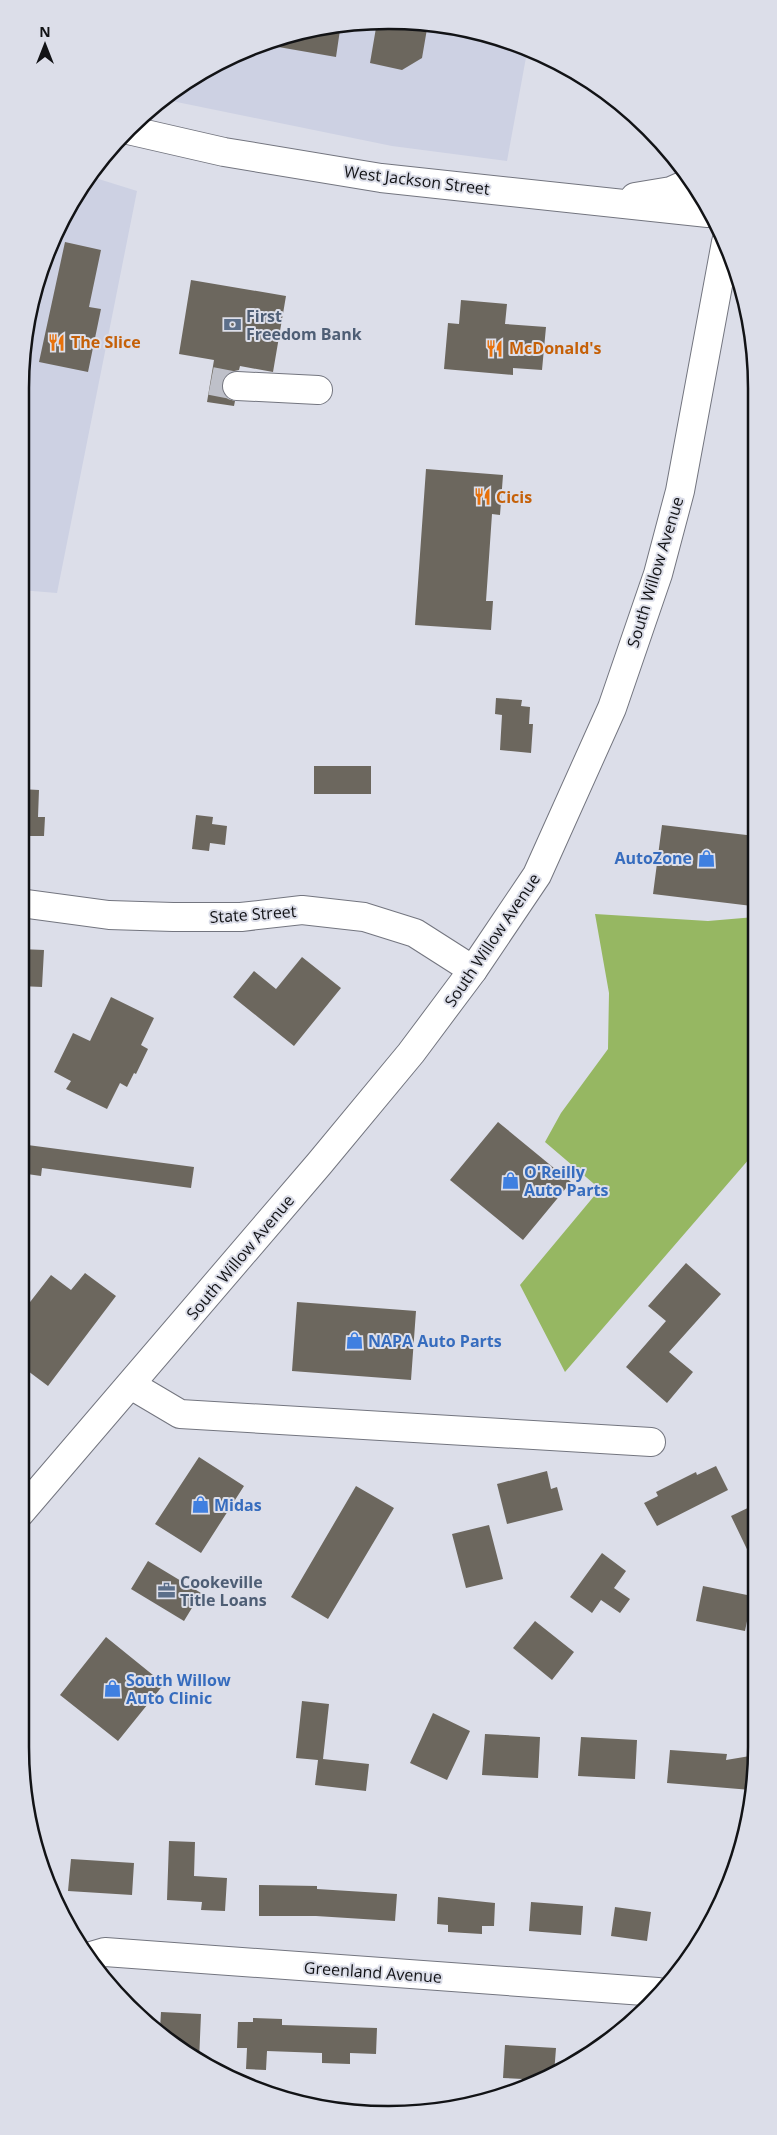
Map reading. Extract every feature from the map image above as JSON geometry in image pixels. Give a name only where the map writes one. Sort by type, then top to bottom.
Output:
[{"type":"street","name":"West Jackson Street","points":[[136,132],[224,152],[381,178],[702,212]]},
{"type":"street","points":[[603,202],[671,190],[684,184]]},
{"type":"street","name":"South Willow Avenue","points":[[29,1503],[392,1076],[474,970],[537,875],[615,699],[658,574],[680,491],[723,257]]},
{"type":"street","points":[[237,386],[318,390]]},
{"type":"street","name":"State Street","points":[[29,903],[108,915],[164,917],[241,916],[302,910],[364,918],[415,933],[474,970]]},
{"type":"street","points":[[131,1385],[180,1414],[651,1442]]},
{"type":"street","name":"Greenland Avenue","points":[[95,1955],[105,1952],[652,1992]]},
{"type":"shaded area","points":[[388,29],[435,32],[482,41],[526,56],[507,161],[392,146],[172,101],[209,77],[251,56],[295,41],[342,32]]},
{"type":"shaded area","points":[[96,178],[137,191],[57,593],[29,591],[29,388],[32,342],[41,295],[56,251],[77,209]]},
{"type":"green space","points":[[595,914],[708,921],[748,918],[748,1160],[565,1372],[520,1285],[600,1189],[545,1142],[561,1113],[608,1049],[609,993]]},
{"type":"building","points":[[376,30],[427,31],[422,58],[402,70],[370,63]]},
{"type":"building","points":[[340,32],[336,57],[277,47],[295,41]]},
{"type":"building","points":[[65,242],[101,250],[89,307],[101,309],[88,372],[39,362]]},
{"type":"building","name":"First Freedom Bank","points":[[191,280],[286,296],[273,372],[240,366],[239,370],[230,372],[224,378],[221,386],[223,393],[228,399],[235,401],[234,406],[207,402],[214,360],[179,354]]},
{"type":"building","name":"McDonald's","points":[[461,300],[507,304],[505,324],[546,327],[542,370],[513,368],[513,375],[444,369],[448,323],[459,324]]},
{"type":"building","points":[[426,469],[503,475],[500,515],[492,514],[486,601],[493,601],[491,630],[415,625]]},
{"type":"building","points":[[496,698],[522,700],[521,706],[530,707],[529,724],[533,724],[531,753],[500,750],[502,715],[495,714]]},
{"type":"building","points":[[314,766],[371,766],[371,794],[314,794]]},
{"type":"building","points":[[29,789],[39,790],[38,817],[45,817],[44,836],[29,836]]},
{"type":"building","points":[[196,815],[213,817],[212,824],[227,826],[225,845],[210,843],[209,851],[192,849]]},
{"type":"building","name":"AutoZone","points":[[662,825],[748,835],[748,906],[653,894]]},
{"type":"building","points":[[29,949],[44,950],[42,987],[29,986]]},
{"type":"building","points":[[302,957],[341,988],[294,1046],[233,997],[254,971],[276,989]]},
{"type":"building","points":[[111,997],[154,1018],[141,1045],[148,1049],[136,1074],[134,1073],[127,1087],[120,1083],[107,1109],[66,1089],[71,1081],[54,1072],[73,1033],[90,1041]]},
{"type":"building","name":"O'Reilly Auto Parts","points":[[498,1122],[571,1182],[523,1240],[450,1180]]},
{"type":"building","points":[[29,1145],[194,1167],[191,1188],[42,1168],[41,1176],[29,1174]]},
{"type":"building","points":[[686,1263],[721,1294],[669,1352],[693,1372],[667,1403],[626,1367],[666,1321],[648,1306]]},
{"type":"building","points":[[85,1273],[116,1296],[48,1386],[29,1372],[29,1303],[51,1275],[71,1290]]},
{"type":"building","name":"NAPA Auto Parts","points":[[297,1302],[416,1311],[411,1380],[292,1371]]},
{"type":"building","name":"Midas","points":[[199,1457],[244,1486],[201,1553],[155,1524]]},
{"type":"building","points":[[716,1466],[728,1490],[657,1526],[644,1503],[658,1496],[656,1492],[696,1472],[697,1475]]},
{"type":"building","points":[[547,1471],[551,1489],[557,1487],[563,1510],[507,1524],[497,1484]]},
{"type":"building","points":[[356,1486],[394,1508],[328,1619],[291,1597]]},
{"type":"building","points":[[748,1508],[748,1551],[731,1516]]},
{"type":"building","points":[[489,1525],[503,1579],[466,1588],[452,1534]]},
{"type":"building","points":[[602,1553],[626,1571],[614,1588],[630,1599],[620,1613],[601,1600],[592,1613],[570,1597]]},
{"type":"building","name":"Cookeville Title Loans","points":[[148,1561],[201,1593],[184,1621],[131,1589]]},
{"type":"building","points":[[703,1586],[748,1595],[748,1616],[745,1631],[696,1621]]},
{"type":"building","points":[[535,1621],[574,1652],[552,1680],[513,1648]]},
{"type":"building","name":"South Willow Auto Clinic","points":[[106,1637],[164,1684],[118,1741],[60,1695]]},
{"type":"building","points":[[302,1701],[329,1704],[323,1759],[369,1764],[366,1791],[315,1785],[318,1760],[296,1758]]},
{"type":"building","points":[[433,1713],[470,1731],[447,1780],[410,1763]]},
{"type":"building","points":[[485,1734],[540,1737],[538,1778],[482,1775]]},
{"type":"building","points":[[581,1737],[637,1740],[635,1779],[578,1776]]},
{"type":"building","points":[[670,1750],[727,1754],[726,1760],[748,1756],[745,1790],[667,1783]]},
{"type":"building","points":[[169,1841],[195,1842],[194,1876],[227,1878],[225,1911],[201,1910],[202,1902],[167,1900]]},
{"type":"building","points":[[71,1859],[134,1863],[132,1895],[68,1891]]},
{"type":"building","points":[[259,1885],[317,1886],[317,1889],[397,1894],[395,1921],[316,1916],[259,1916]]},
{"type":"building","points":[[438,1897],[495,1903],[494,1926],[482,1926],[482,1934],[448,1932],[448,1925],[437,1924]]},
{"type":"building","points":[[531,1902],[583,1906],[581,1935],[529,1931]]},
{"type":"building","points":[[615,1907],[651,1912],[647,1941],[611,1936]]},
{"type":"building","points":[[161,2012],[201,2014],[199,2052],[169,2032],[160,2025]]},
{"type":"building","points":[[253,2018],[282,2019],[282,2025],[377,2028],[376,2054],[350,2053],[350,2064],[322,2063],[322,2053],[267,2051],[266,2070],[246,2069],[247,2048],[237,2048],[238,2022],[253,2022]]},
{"type":"building","points":[[505,2045],[556,2048],[555,2065],[526,2079],[503,2078]]},
{"type":"tunnel","points":[[211,381],[237,386]]},
{"type":"place","name":"First Freedom Bank","points":[[232,325]]},
{"type":"place","name":"The Slice","points":[[57,342]]},
{"type":"place","name":"McDonald's","points":[[495,348]]},
{"type":"place","name":"Cicis","points":[[482,497]]},
{"type":"place","name":"AutoZone","points":[[706,858]]},
{"type":"place","name":"O'Reilly Auto Parts","points":[[510,1181]]},
{"type":"place","name":"NAPA Auto Parts","points":[[354,1341]]},
{"type":"place","name":"Midas","points":[[200,1505]]},
{"type":"place","name":"Cookeville Title Loans","points":[[166,1591]]},
{"type":"place","name":"South Willow Auto Clinic","points":[[112,1689]]}]
